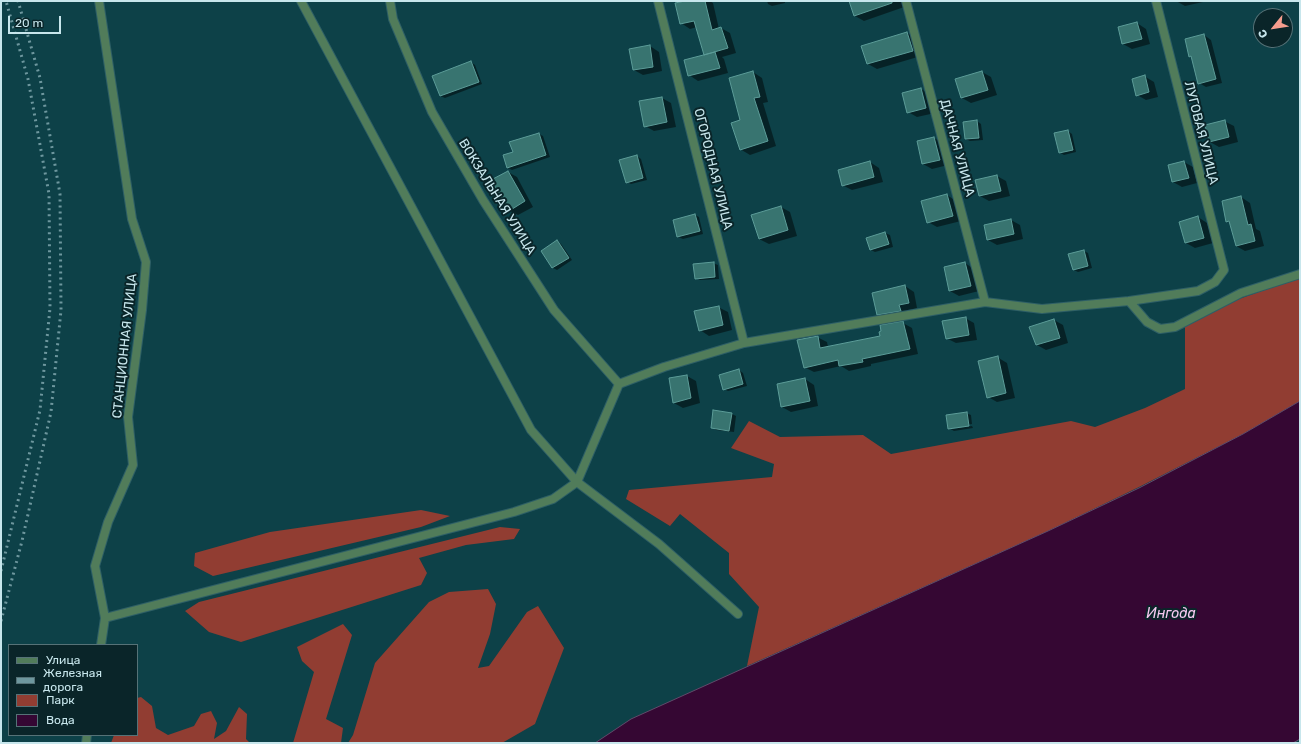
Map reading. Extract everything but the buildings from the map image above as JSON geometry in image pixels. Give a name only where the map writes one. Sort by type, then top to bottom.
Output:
[{"type":"street","name":"СТАНЦИОННАЯ УЛИЦА","points":[[99,1],[132,219],[146,262],[142,310],[128,417],[133,465],[108,522],[95,566],[105,618],[101,644]]},
{"type":"street","points":[[301,1],[531,430],[576,482],[659,544],[738,614]]},
{"type":"street","name":"ВОКЗАЛЬНАЯ УЛИЦА","points":[[390,1],[392,19],[432,112],[484,200],[554,310],[619,384]]},
{"type":"street","name":"ОГОРОДНАЯ УЛИЦА","points":[[658,1],[744,343]]},
{"type":"street","name":"ДАЧНАЯ УЛИЦА","points":[[906,1],[985,302]]},
{"type":"street","name":"ЛУГОВАЯ УЛИЦА","points":[[1129,301],[1198,292],[1215,282],[1224,270],[1156,1]]},
{"type":"street","points":[[105,618],[514,512],[553,499],[576,482],[619,384],[664,367],[744,343],[985,302],[1042,309],[1129,301],[1147,322],[1160,329],[1175,327],[1241,293],[1300,274]]},
{"type":"green space","points":[[1300,277],[1300,401],[1243,434],[1048,531],[747,666],[759,607],[729,574],[729,553],[680,514],[670,526],[626,499],[629,490],[772,477],[774,464],[731,448],[749,421],[780,437],[863,435],[891,454],[1071,421],[1095,427],[1145,408],[1185,389],[1185,323],[1228,303]]},
{"type":"green space","points":[[421,510],[450,516],[421,527],[213,576],[194,566],[195,553],[270,532]]},
{"type":"green space","points":[[500,527],[520,529],[514,539],[466,545],[419,558],[427,573],[421,585],[241,642],[209,632],[185,611],[199,602]]},
{"type":"green space","points":[[488,589],[496,604],[490,634],[478,668],[489,666],[527,612],[538,606],[564,648],[535,724],[502,743],[348,743],[353,735],[375,663],[429,602],[449,592]]},
{"type":"green space","points":[[343,624],[352,635],[326,719],[343,728],[341,743],[293,743],[314,672],[302,661],[297,647]]},
{"type":"green space","points":[[141,697],[152,706],[156,728],[168,735],[194,726],[201,714],[211,711],[217,723],[214,739],[226,731],[239,707],[247,714],[246,739],[250,743],[111,743],[114,736],[138,736],[138,698]]},
{"type":"water","name":"Ингода","points":[[1300,401],[1300,739],[1293,743],[595,743],[631,719],[1048,531],[1139,488],[1243,434]]},
{"type":"railway","points":[[1,571],[40,410],[50,308],[49,194],[28,79],[6,1]]},
{"type":"railway","points":[[1,621],[22,541],[51,412],[61,310],[60,194],[40,78],[18,1]]}]
